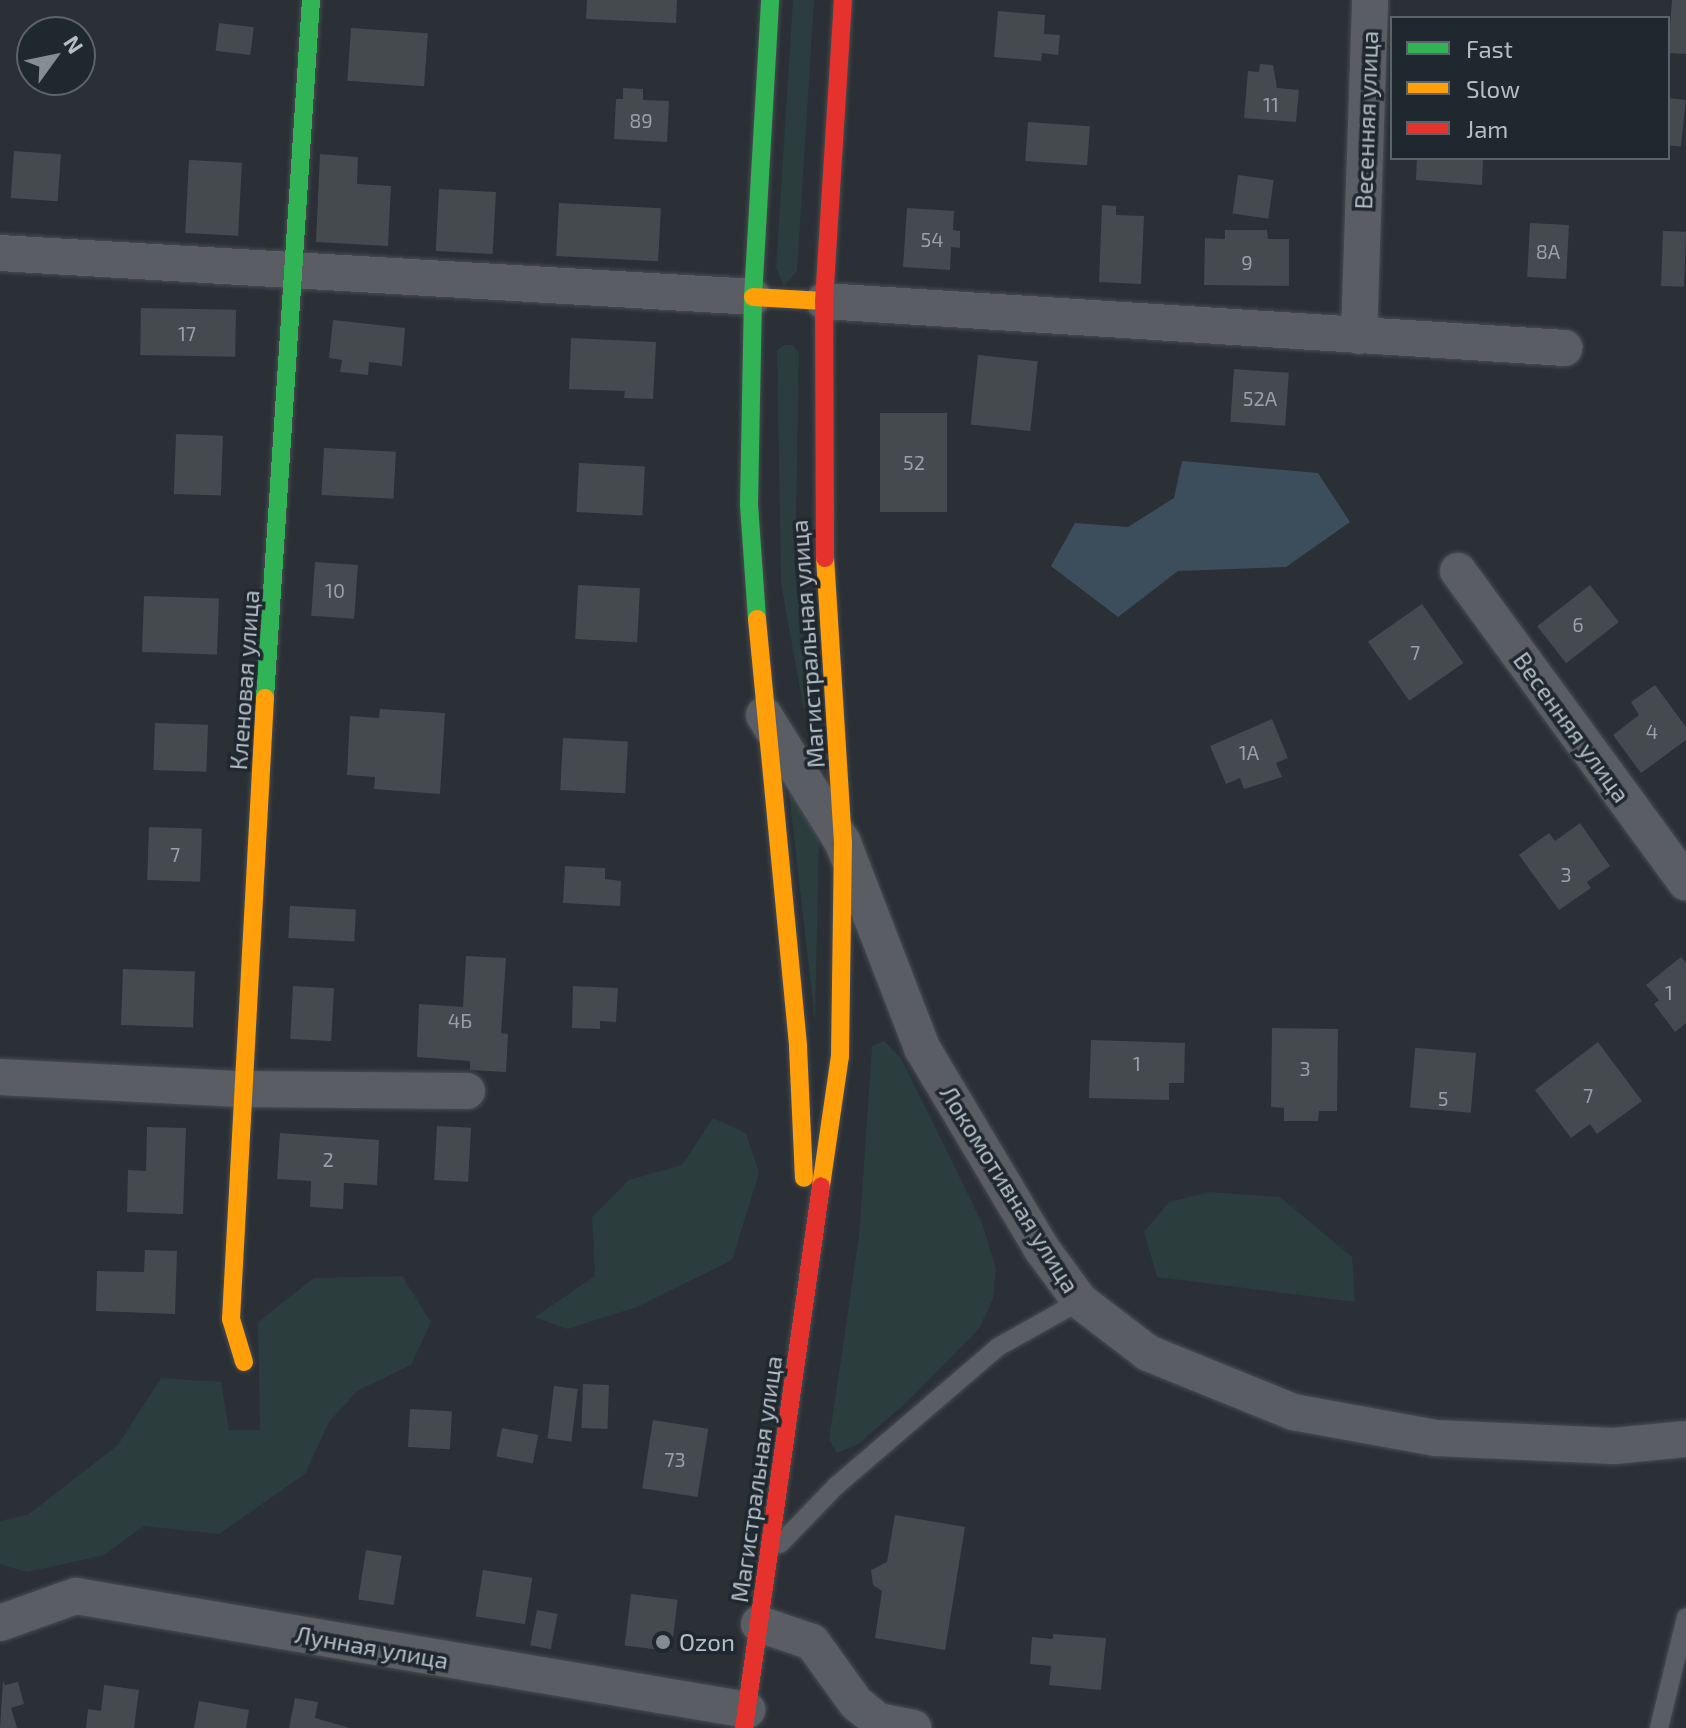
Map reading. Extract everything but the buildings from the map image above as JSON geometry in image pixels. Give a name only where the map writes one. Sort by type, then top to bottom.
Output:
[{"type":"main road","name":"Кленовая улица","points":[[244,1362],[231,1319],[240,1089],[296,268],[311,0]]},
{"type":"main road","name":"Магистральная улица","points":[[770,0],[753,297],[749,505],[764,714],[798,1047],[809,1284]]},
{"type":"main road","name":"Магистральная улица","points":[[745,1719],[840,1056],[843,843],[822,517],[824,301],[843,0]]},
{"type":"main road","points":[[753,297],[824,301]]},
{"type":"street","name":"Весенняя улица","points":[[1359,336],[1370,0]]},
{"type":"street","points":[[0,253],[753,297]]},
{"type":"street","points":[[824,301],[1565,348]]},
{"type":"street","name":"Весенняя улица","points":[[1458,571],[1686,883]]},
{"type":"street","name":"Локомотивная улица","points":[[764,714],[843,843],[922,1048],[1041,1248],[1080,1301],[1148,1353],[1293,1412],[1436,1438],[1614,1446],[1686,1439]]},
{"type":"street","points":[[0,1077],[240,1089],[467,1091]]},
{"type":"street","name":"Лунная улица","points":[[0,1623],[76,1596],[745,1719]]},
{"type":"street","points":[[759,1624],[812,1642],[856,1703],[878,1721],[913,1728]]},
{"type":"lane","points":[[769,1555],[836,1486],[998,1347],[1080,1301]]},
{"type":"lane","points":[[1659,1728],[1686,1617]]},
{"type":"shaded area","points":[[793,0],[814,0],[797,271],[784,286],[776,268]]},
{"type":"shaded area","points":[[793,345],[799,353],[795,571],[815,732],[803,706],[781,583],[777,350]]},
{"type":"shaded area","points":[[788,785],[819,840],[815,1020]]},
{"type":"shaded area","points":[[884,1041],[901,1058],[982,1223],[996,1269],[993,1299],[978,1330],[905,1404],[858,1444],[837,1453],[829,1440],[859,1237],[872,1046]]},
{"type":"shaded area","points":[[713,1118],[746,1133],[759,1173],[732,1260],[637,1307],[567,1329],[535,1317],[595,1276],[592,1217],[629,1180],[682,1165]]},
{"type":"shaded area","points":[[1211,1192],[1280,1197],[1352,1257],[1355,1302],[1157,1277],[1144,1232],[1169,1202]]},
{"type":"shaded area","points":[[402,1276],[431,1322],[411,1365],[357,1391],[329,1422],[305,1474],[219,1534],[144,1526],[104,1555],[27,1572],[0,1564],[0,1521],[29,1514],[118,1445],[161,1378],[221,1382],[229,1430],[260,1430],[258,1322],[314,1278]]},
{"type":"water","points":[[1182,461],[1318,473],[1350,522],[1286,567],[1178,571],[1118,617],[1051,566],[1075,523],[1128,527],[1174,498]]},
{"type":"traffic: fast","points":[[265,698],[311,0]]},
{"type":"traffic: fast","points":[[757,619],[749,505],[753,297],[770,0]]},
{"type":"traffic: slow","points":[[753,297],[824,301]]},
{"type":"traffic: slow","points":[[821,1186],[840,1056],[843,843],[825,558]]},
{"type":"traffic: slow","points":[[757,619],[798,1047],[804,1178]]},
{"type":"traffic: slow","points":[[244,1362],[231,1319],[265,698]]},
{"type":"traffic: jam","points":[[825,558],[824,301],[843,0]]},
{"type":"traffic: jam","points":[[744,1728],[821,1186]]},
{"type":"place","name":"Ozon","points":[[663,1642]]}]
